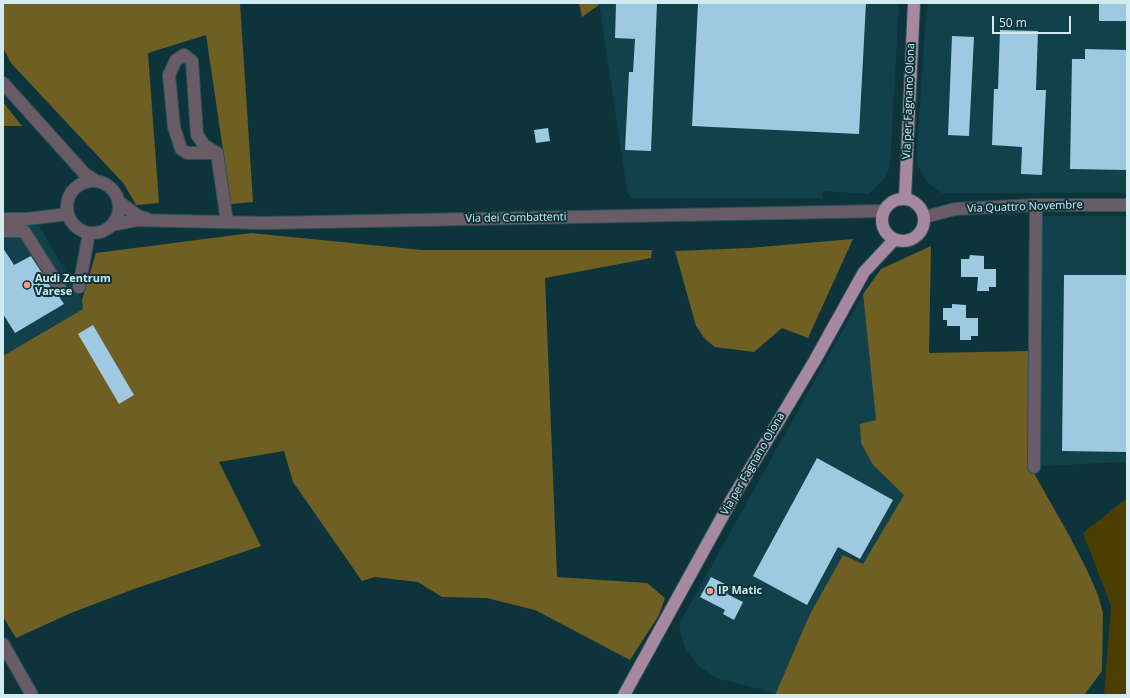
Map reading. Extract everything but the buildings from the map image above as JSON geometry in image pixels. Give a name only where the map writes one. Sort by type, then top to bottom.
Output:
[{"type":"main road","name":"Via per Fagnano Olona","points":[[906,198],[914,3]]},
{"type":"main road","points":[[906,198],[918,204],[922,210],[924,224],[918,235],[913,239],[907,241],[894,240],[888,236],[884,230],[881,217],[883,211],[892,201],[906,198]]},
{"type":"main road","name":"Via per Fagnano Olona","points":[[624,695],[732,499],[811,366],[864,272],[894,240]]},
{"type":"street","points":[[184,56],[192,61],[197,135],[204,145],[217,153],[187,153],[181,149],[174,127],[169,75],[176,60],[184,56]]},
{"type":"street","name":"Via dei Combattenti","points":[[3,83],[20,104],[44,127],[84,173],[96,181],[106,184],[111,188],[119,202],[138,216],[150,220]]},
{"type":"street","points":[[217,153],[227,222]]},
{"type":"street","points":[[69,156],[73,168],[72,192]]},
{"type":"street","points":[[79,287],[89,232],[83,231],[74,224],[68,214],[68,200],[76,188],[85,182],[96,181]]},
{"type":"street","points":[[112,225],[118,215],[119,202]]},
{"type":"street","points":[[1034,467],[1036,205]]},
{"type":"street","name":"Via Quattro Novembre","points":[[924,217],[955,209],[1036,205],[1127,205]]},
{"type":"street","name":"Via dei Combattenti","points":[[89,232],[105,230],[112,225],[137,220],[227,222],[883,211]]},
{"type":"street","points":[[3,219],[27,219],[68,214]]},
{"type":"street","points":[[27,219],[24,231],[60,288]]},
{"type":"street","points":[[3,231],[24,231]]},
{"type":"street","points":[[3,644],[32,695]]},
{"type":"shaded area","points":[[3,3],[240,3],[253,202],[231,204],[206,35],[148,53],[159,203],[136,205],[124,184],[11,63],[3,48]]},
{"type":"shaded area","points":[[579,3],[599,3],[599,5],[582,17]]},
{"type":"shaded area","points":[[599,3],[899,3],[890,167],[884,179],[869,194],[823,191],[822,198],[631,198],[627,190]]},
{"type":"shaded area","points":[[927,3],[1127,3],[1127,193],[942,193],[927,182],[916,162]]},
{"type":"shaded area","points":[[3,102],[22,126],[3,126]]},
{"type":"shaded area","points":[[1039,216],[1127,216],[1127,462],[1041,466]]},
{"type":"shaded area","points":[[34,217],[82,300],[83,309],[3,356],[3,219]]},
{"type":"shaded area","points":[[251,233],[422,250],[652,250],[651,258],[545,278],[557,577],[647,583],[665,598],[659,615],[630,660],[535,610],[487,598],[442,597],[418,582],[375,577],[362,581],[293,482],[284,451],[219,462],[261,546],[134,589],[71,613],[16,638],[3,617],[3,356],[83,309],[82,300],[96,253]]},
{"type":"shaded area","points":[[853,239],[808,338],[782,328],[754,352],[715,347],[705,339],[696,326],[675,251],[749,248]]},
{"type":"shaded area","points":[[931,246],[929,353],[1031,351],[1031,468],[1070,537],[1098,595],[1103,613],[1102,671],[1084,695],[775,695],[810,614],[843,555],[863,564],[904,495],[873,465],[861,443],[860,424],[876,420],[863,294],[881,269]]},
{"type":"shaded area","points":[[863,294],[876,420],[873,465],[904,495],[863,564],[843,555],[810,614],[776,693],[716,678],[697,665],[684,645],[679,624]]},
{"type":"shaded area","points":[[1127,498],[1127,695],[1104,695],[1111,606],[1083,533]]},
{"type":"place","name":"Audi Zentrum Varese","points":[[27,285]]},
{"type":"place","name":"IP Matic","points":[[710,591]]}]
